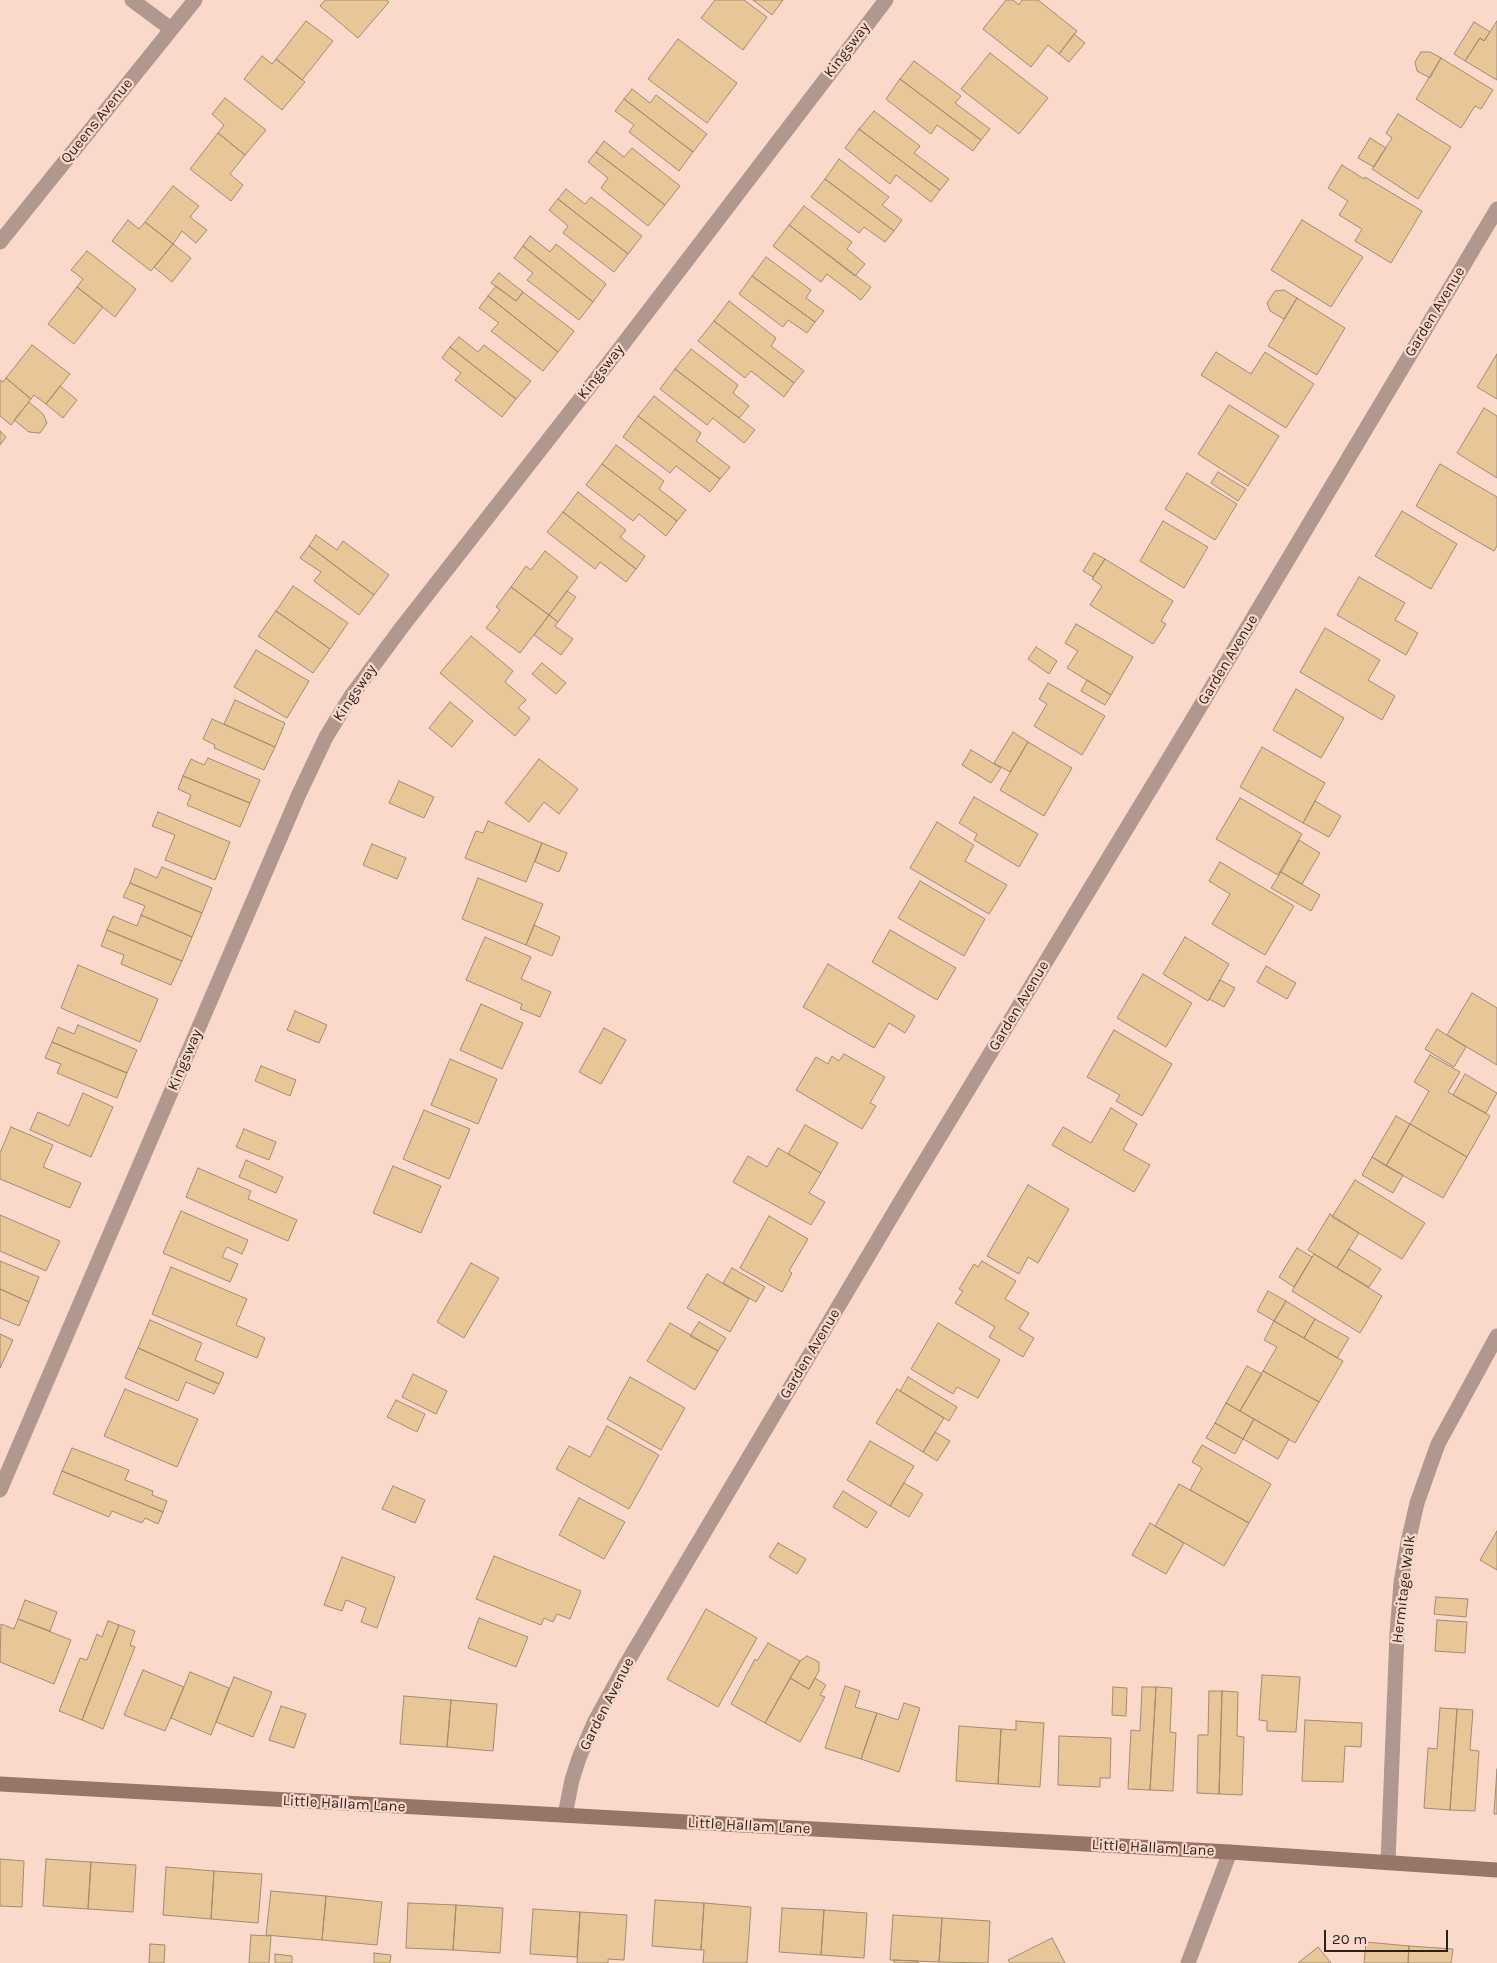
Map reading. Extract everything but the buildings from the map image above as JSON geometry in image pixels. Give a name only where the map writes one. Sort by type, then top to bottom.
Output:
[{"type":"street","points":[[132,0],[171,29]]},
{"type":"street","name":"Queens Avenue","points":[[0,242],[195,0]]},
{"type":"street","name":"Kingsway","points":[[0,1490],[326,737],[352,696],[402,627],[620,348],[886,0]]},
{"type":"street","name":"Garden Avenue","points":[[565,1815],[572,1780],[579,1758],[594,1721],[625,1666],[1497,208]]},
{"type":"street","name":"Hermitage Walk","points":[[1388,1862],[1396,1633],[1401,1583],[1410,1534],[1417,1503],[1438,1444],[1497,1336]]},
{"type":"street","name":"Little Hallam Lane","points":[[0,1784],[1230,1852],[1497,1870]]},
{"type":"street","points":[[1188,1963],[1230,1852]]}]
